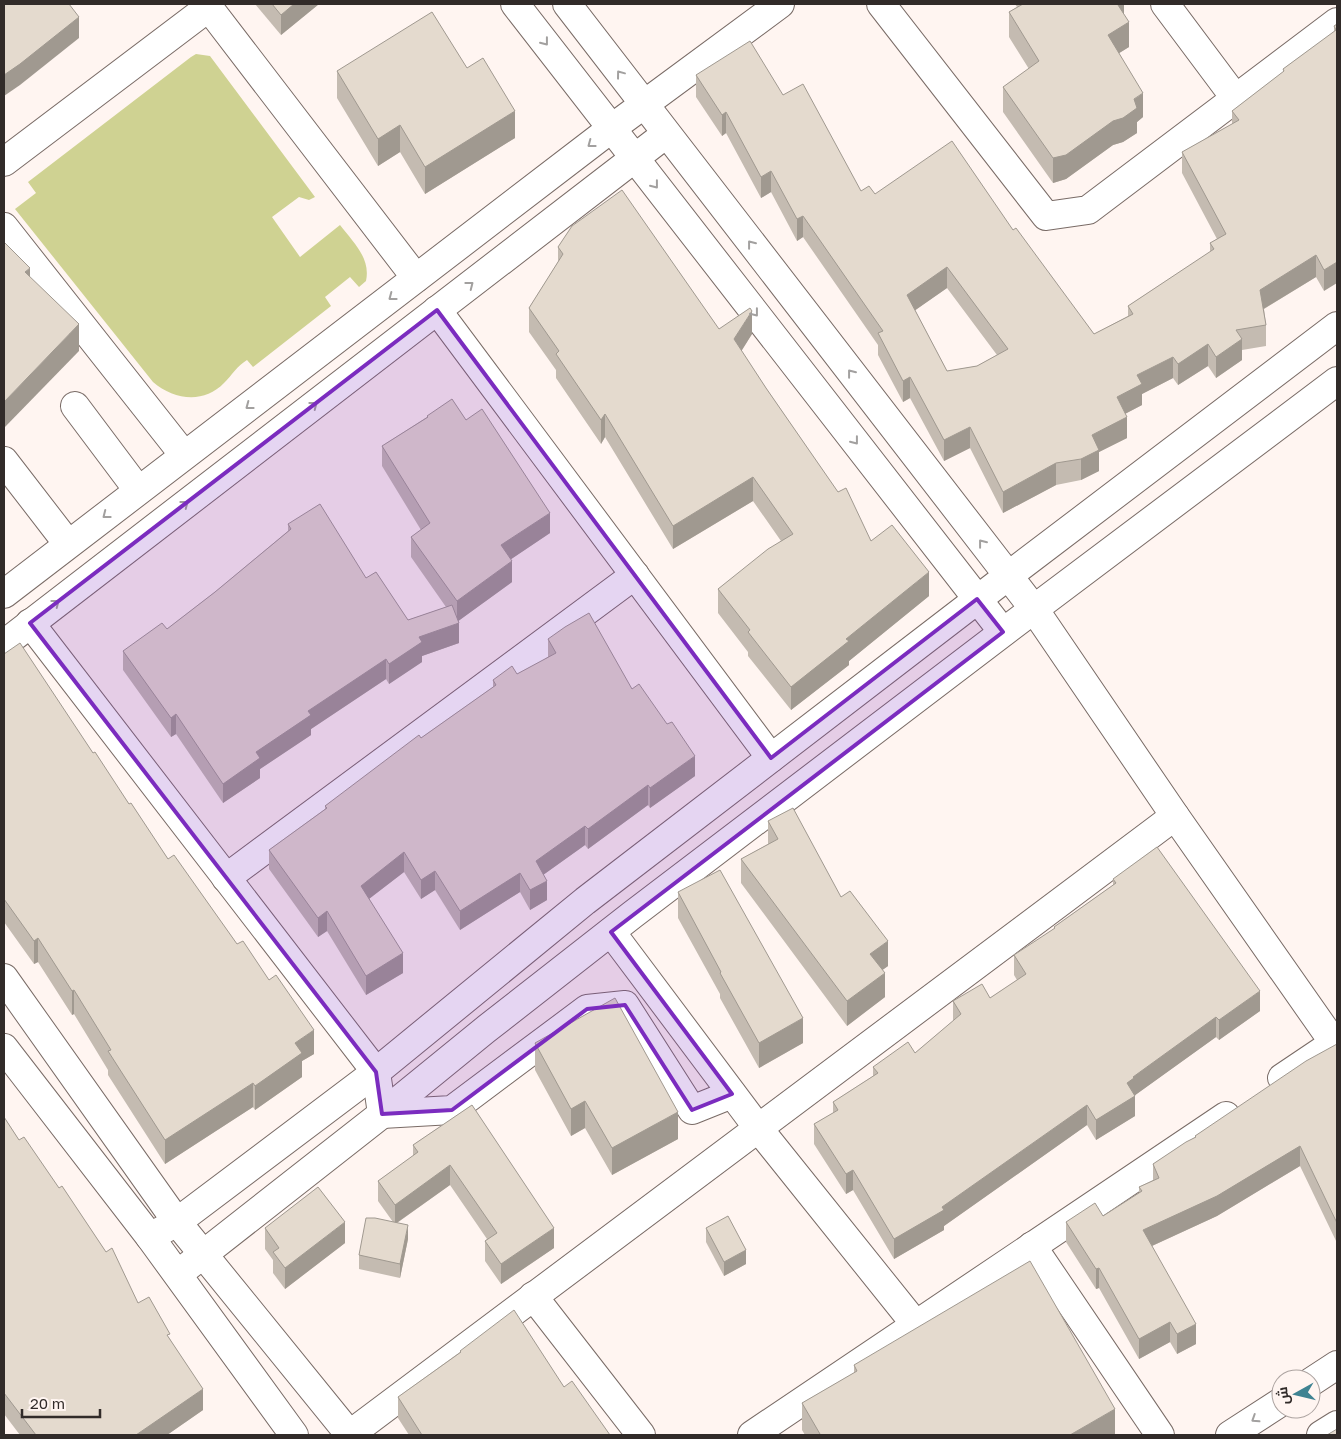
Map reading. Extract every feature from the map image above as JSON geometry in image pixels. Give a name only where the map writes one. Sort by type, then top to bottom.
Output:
[{"type":"street","points":[[515,4],[1003,632]]},
{"type":"street","points":[[567,4],[1034,609],[1175,816],[1336,1042],[752,1435]]},
{"type":"street","points":[[7,586],[68,544],[612,128],[780,4]]},
{"type":"street","points":[[881,4],[1046,216],[1088,210],[1337,22]]},
{"type":"street","points":[[1165,4],[1236,99]]},
{"type":"street","points":[[4,162],[208,5],[416,278]]},
{"type":"street","points":[[4,644],[666,134]]},
{"type":"street","points":[[4,227],[184,455]]},
{"type":"street","points":[[437,310],[771,758]]},
{"type":"street","points":[[150,1237],[177,1222],[376,1072],[585,901],[977,599],[1337,326]]},
{"type":"street","points":[[178,1274],[382,1114],[485,1030],[1003,632],[1333,393]]},
{"type":"street","points":[[75,406],[138,490]]},
{"type":"street","points":[[4,462],[68,544]]},
{"type":"street","points":[[226,878],[635,575]]},
{"type":"street","points":[[30,623],[376,1072],[382,1114]]},
{"type":"street","points":[[4,978],[177,1222],[349,1435],[1175,816]]},
{"type":"street","points":[[612,932],[758,1128],[916,1325]]},
{"type":"street","points":[[382,1114],[452,1110],[587,1009],[625,1005],[692,1110],[732,1094]]},
{"type":"street","points":[[4,1048],[178,1274],[285,1432]]},
{"type":"street","points":[[1032,1246],[1160,1435]]},
{"type":"street","points":[[533,1296],[642,1435]]},
{"type":"street","points":[[1321,1375],[1337,1365]]},
{"type":"street","points":[[1230,1435],[1271,1408]]},
{"type":"street","points":[[1321,1435],[1337,1425]]},
{"type":"highlighted area","points":[[437,310],[771,758],[977,599],[1003,632],[611,932],[732,1094],[692,1110],[625,1005],[587,1009],[452,1110],[382,1114],[376,1072],[30,623]]},
{"type":"green space","points":[[196,54],[210,56],[315,197],[309,200],[299,197],[272,217],[300,257],[340,225],[360,251],[367,273],[366,281],[359,287],[350,277],[325,297],[331,306],[253,367],[247,360],[216,390],[198,397],[189,397],[170,393],[153,382],[15,209],[36,193],[28,182]]},
{"type":"building","points":[[4,4],[69,4],[79,17],[4,75]]},
{"type":"building","points":[[272,4],[294,4],[281,15]]},
{"type":"building","points":[[1023,4],[1119,4],[1129,22],[1108,35],[1143,93],[1134,99],[1137,108],[1123,118],[1113,121],[1066,155],[1053,158],[1003,87],[1039,61],[1009,12]]},
{"type":"building","points":[[432,12],[467,68],[483,58],[515,111],[425,167],[400,125],[378,139],[337,71]]},
{"type":"building","points":[[1337,24],[1337,262],[1324,270],[1316,255],[1260,290],[1266,325],[1236,330],[1242,339],[1216,357],[1208,344],[1178,364],[1173,357],[1137,375],[1142,384],[1117,397],[1127,417],[1092,435],[1099,450],[1081,459],[1056,463],[1003,492],[970,427],[944,440],[910,377],[903,381],[878,333],[883,331],[803,216],[797,219],[771,171],[761,177],[726,112],[722,115],[696,75],[750,41],[783,95],[803,84],[861,191],[869,186],[875,194],[952,141],[1013,230],[1016,228],[1094,334],[1133,314],[1128,306],[1214,249],[1210,243],[1226,234],[1182,152],[1239,120],[1232,111],[1284,71],[1283,69],[1336,30],[1334,26]],"holes":[[[947,267],[1008,349],[977,366],[947,371],[907,295]]]},
{"type":"building","points":[[622,190],[719,329],[750,308],[752,311],[734,339],[766,388],[838,492],[846,488],[871,541],[892,525],[929,572],[846,639],[849,641],[791,687],[748,632],[750,630],[718,589],[768,549],[793,534],[753,477],[673,526],[605,414],[601,420],[556,354],[559,351],[529,308],[563,254],[558,247],[572,226]]},
{"type":"building","points":[[4,242],[30,268],[25,272],[79,324],[4,402]]},
{"type":"building","points":[[452,399],[466,420],[482,409],[550,513],[501,545],[512,561],[457,601],[411,537],[430,523],[382,446],[428,417]]},
{"type":"building","points":[[320,504],[366,578],[376,572],[408,620],[452,605],[459,623],[419,637],[422,642],[389,664],[386,659],[308,711],[311,715],[256,752],[260,758],[223,784],[176,714],[171,718],[123,651],[162,623],[167,629],[291,529],[288,524]]},
{"type":"building","points":[[589,613],[632,689],[639,684],[667,724],[672,722],[695,756],[650,788],[648,785],[588,829],[585,826],[536,861],[547,881],[530,890],[520,873],[460,911],[435,871],[421,880],[404,852],[361,886],[403,953],[366,976],[327,911],[318,918],[269,850],[327,808],[325,806],[419,735],[421,738],[496,685],[493,680],[512,666],[517,674],[556,653],[548,639]]},
{"type":"building","points":[[20,643],[93,753],[95,752],[168,859],[174,855],[237,944],[243,941],[269,980],[276,975],[314,1030],[295,1043],[302,1053],[255,1086],[253,1083],[165,1140],[108,1051],[111,1050],[74,990],[72,991],[38,938],[34,941],[4,899],[4,654]]},
{"type":"building","points":[[793,808],[841,897],[850,891],[888,941],[870,954],[885,973],[847,1001],[741,859],[778,839],[768,821]]},
{"type":"building","points":[[1157,847],[1260,991],[1219,1020],[1216,1017],[1133,1077],[1127,1083],[1135,1096],[1096,1120],[1087,1105],[942,1207],[944,1210],[894,1239],[853,1170],[846,1174],[814,1124],[838,1110],[833,1102],[878,1073],[873,1067],[908,1042],[915,1053],[961,1014],[953,1001],[982,984],[990,998],[1026,974],[1014,955],[1055,928],[1116,883],[1113,879]]},
{"type":"building","points":[[720,870],[803,1018],[759,1043],[678,892]]},
{"type":"building","points":[[615,998],[678,1112],[612,1148],[585,1101],[571,1109],[535,1043]]},
{"type":"building","points":[[1337,1044],[1337,1223],[1300,1146],[1217,1196],[1143,1230],[1196,1324],[1177,1334],[1170,1322],[1139,1339],[1099,1268],[1096,1269],[1066,1222],[1095,1203],[1103,1216],[1142,1191],[1139,1187],[1159,1178],[1153,1164],[1196,1137],[1306,1061]]},
{"type":"building","points":[[472,1105],[554,1228],[501,1264],[485,1241],[497,1233],[450,1165],[395,1205],[378,1181],[418,1152],[413,1145]]},
{"type":"building","points":[[4,1117],[19,1140],[24,1137],[59,1188],[62,1186],[106,1252],[112,1248],[138,1303],[149,1297],[170,1334],[167,1335],[203,1389],[136,1435],[36,1435],[4,1393]]},
{"type":"building","points":[[318,1187],[345,1222],[285,1268],[273,1252],[279,1248],[265,1228]]},
{"type":"building","points":[[728,1216],[746,1250],[724,1262],[706,1228]]},
{"type":"building","points":[[366,1218],[408,1225],[400,1264],[359,1255]]},
{"type":"building","points":[[1030,1261],[1115,1409],[1070,1435],[817,1435],[820,1434],[802,1403],[857,1371],[854,1365]]},
{"type":"building","points":[[514,1310],[564,1387],[572,1381],[610,1435],[422,1435],[398,1397],[461,1352]]},
{"type":"building","points":[[1337,1429],[1337,1435],[1327,1435]]}]
